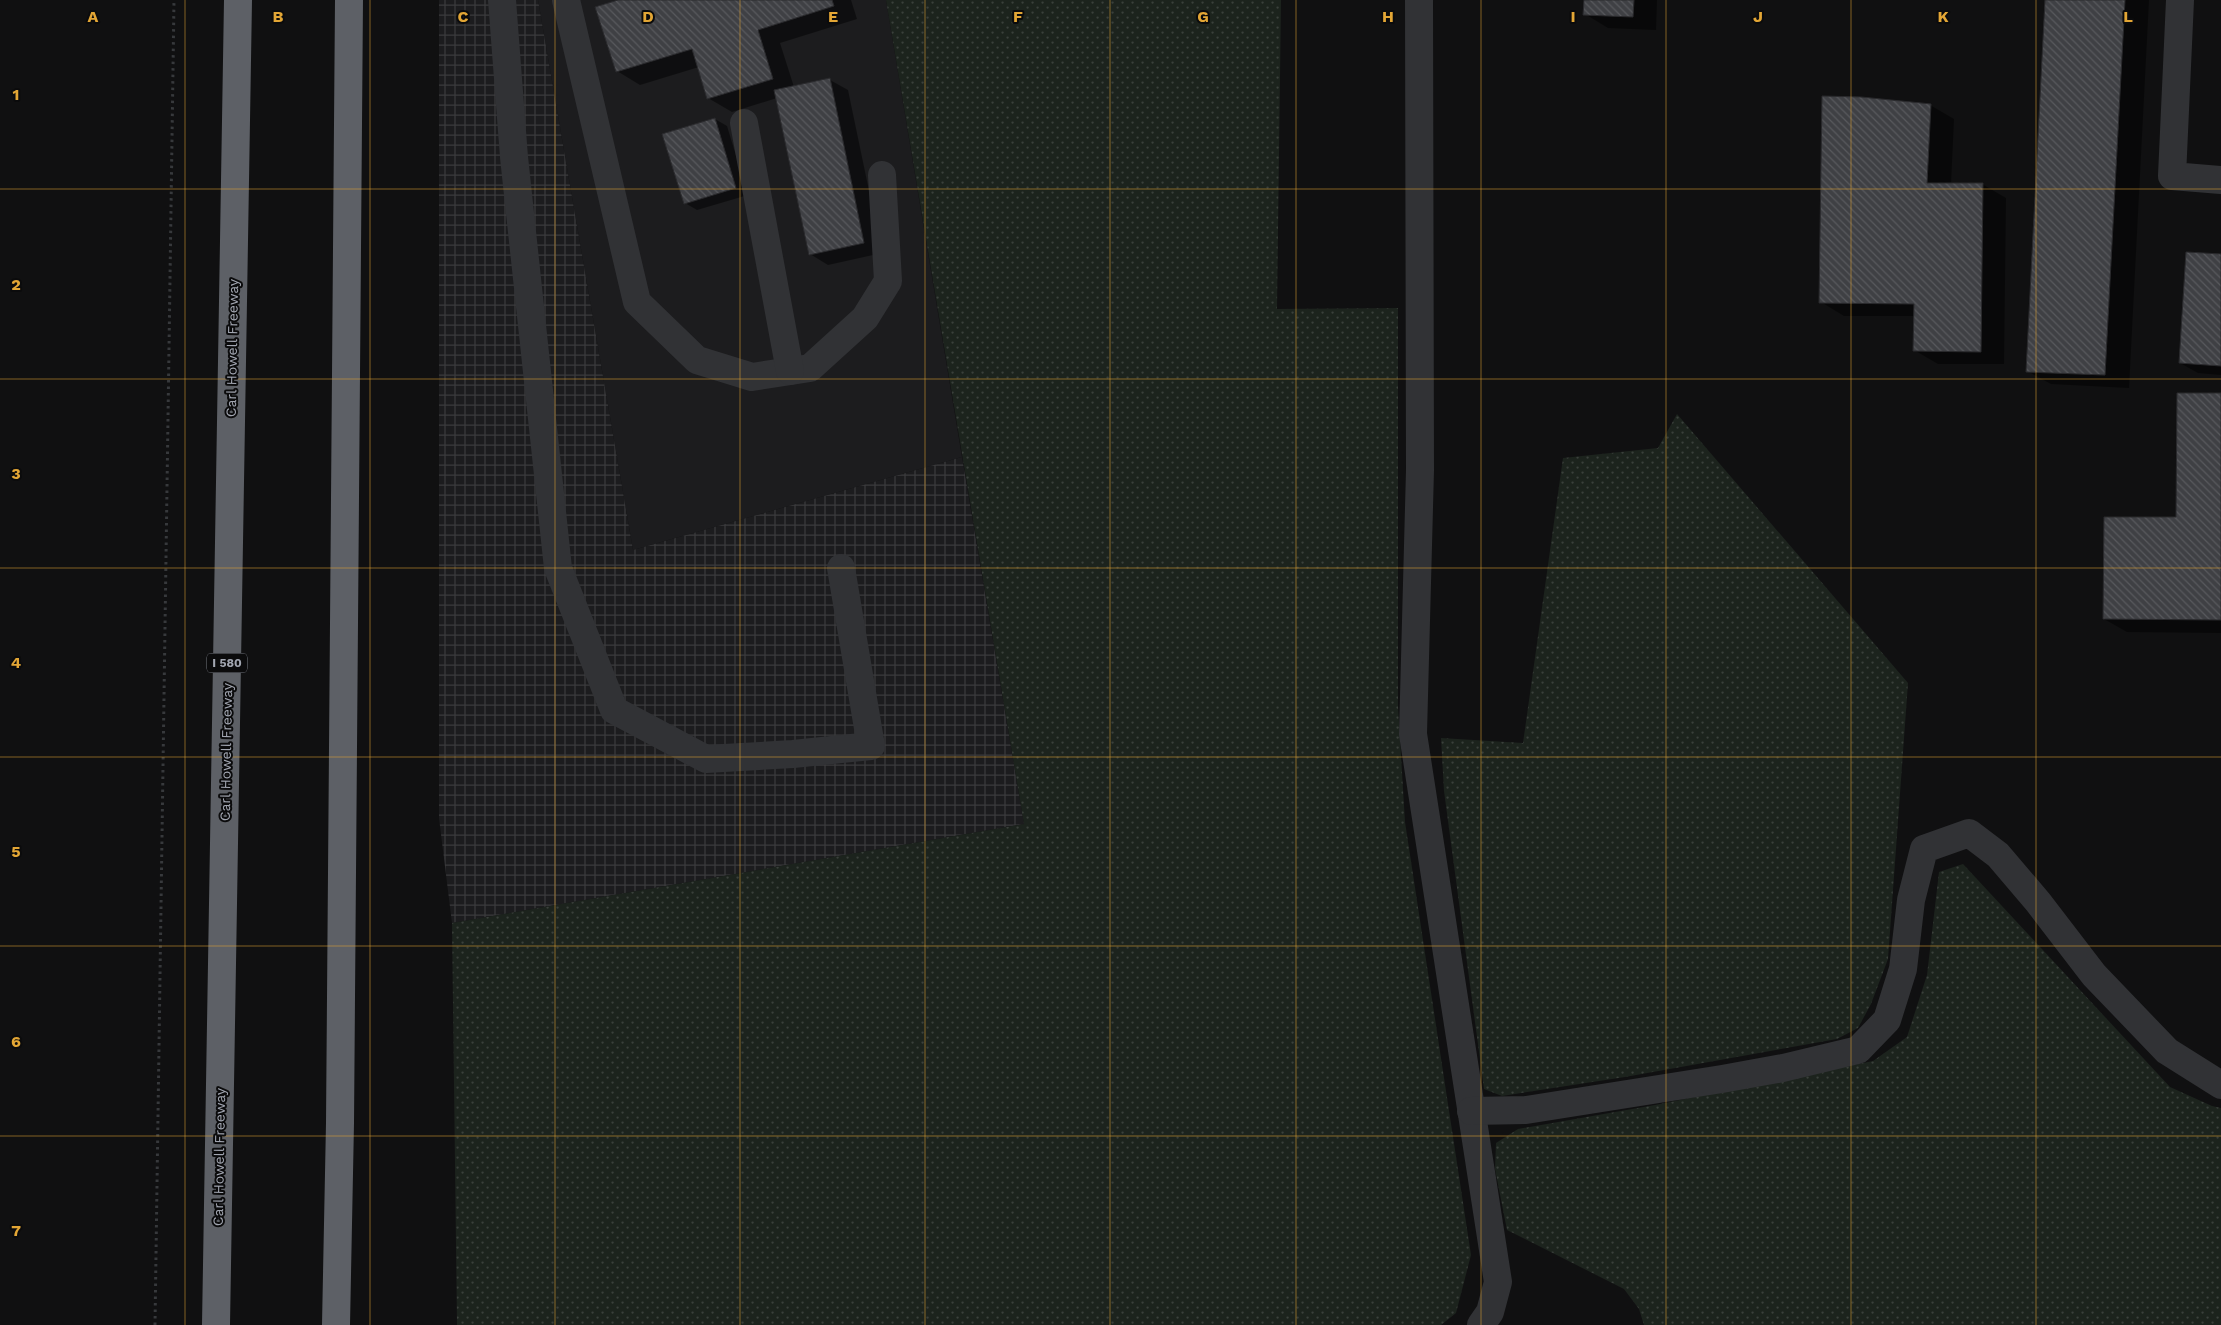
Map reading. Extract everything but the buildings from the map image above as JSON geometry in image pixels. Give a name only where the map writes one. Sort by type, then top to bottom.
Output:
[{"type":"highway","name":"Carl Howell Freeway","points":[[216,1325],[238,0]]},
{"type":"highway","points":[[336,1325],[340,1124],[349,0]]},
{"type":"lane","points":[[502,0],[514,157],[558,568],[614,710],[706,759],[793,754],[871,746],[841,568]]},
{"type":"lane","points":[[566,0],[637,302],[697,360],[752,377],[810,368],[828,354],[865,318],[888,281],[882,175]]},
{"type":"lane","points":[[1419,0],[1420,470],[1413,734],[1498,1282],[1490,1312],[1481,1325]]},
{"type":"lane","points":[[2180,0],[2172,176],[2221,180]]},
{"type":"lane","points":[[744,123],[790,371]]},
{"type":"lane","points":[[1470,1110],[1526,1110],[1722,1080],[1858,1050],[1887,1020],[1903,969],[1911,900],[1924,849],[1969,833],[1998,856],[2038,902],[2094,974],[2167,1051],[2221,1085]]},
{"type":"path","points":[[155,1325],[174,0]]},
{"type":"shaded area","points":[[439,0],[538,0],[633,550],[962,457],[1024,824],[452,923],[439,818]]},
{"type":"shaded area","points":[[538,0],[886,0],[962,457],[633,550]]},
{"type":"shaded area","points":[[886,0],[1281,0],[1277,309],[1398,308],[1398,706],[1405,822],[1471,1255],[1456,1313],[1441,1325],[457,1325],[452,923],[1024,824]]},
{"type":"shaded area","points":[[1677,414],[1908,683],[1888,959],[1871,1004],[1858,1028],[1837,1039],[1625,1077],[1502,1096],[1484,1089],[1444,791],[1441,738],[1523,743],[1563,458],[1658,448]]},
{"type":"shaded area","points":[[1963,864],[2170,1087],[2212,1106],[2221,1108],[2221,1325],[1644,1325],[1639,1309],[1624,1289],[1507,1230],[1495,1169],[1496,1143],[1518,1129],[1655,1105],[1873,1061],[1907,1037],[1927,975],[1939,872]]}]
